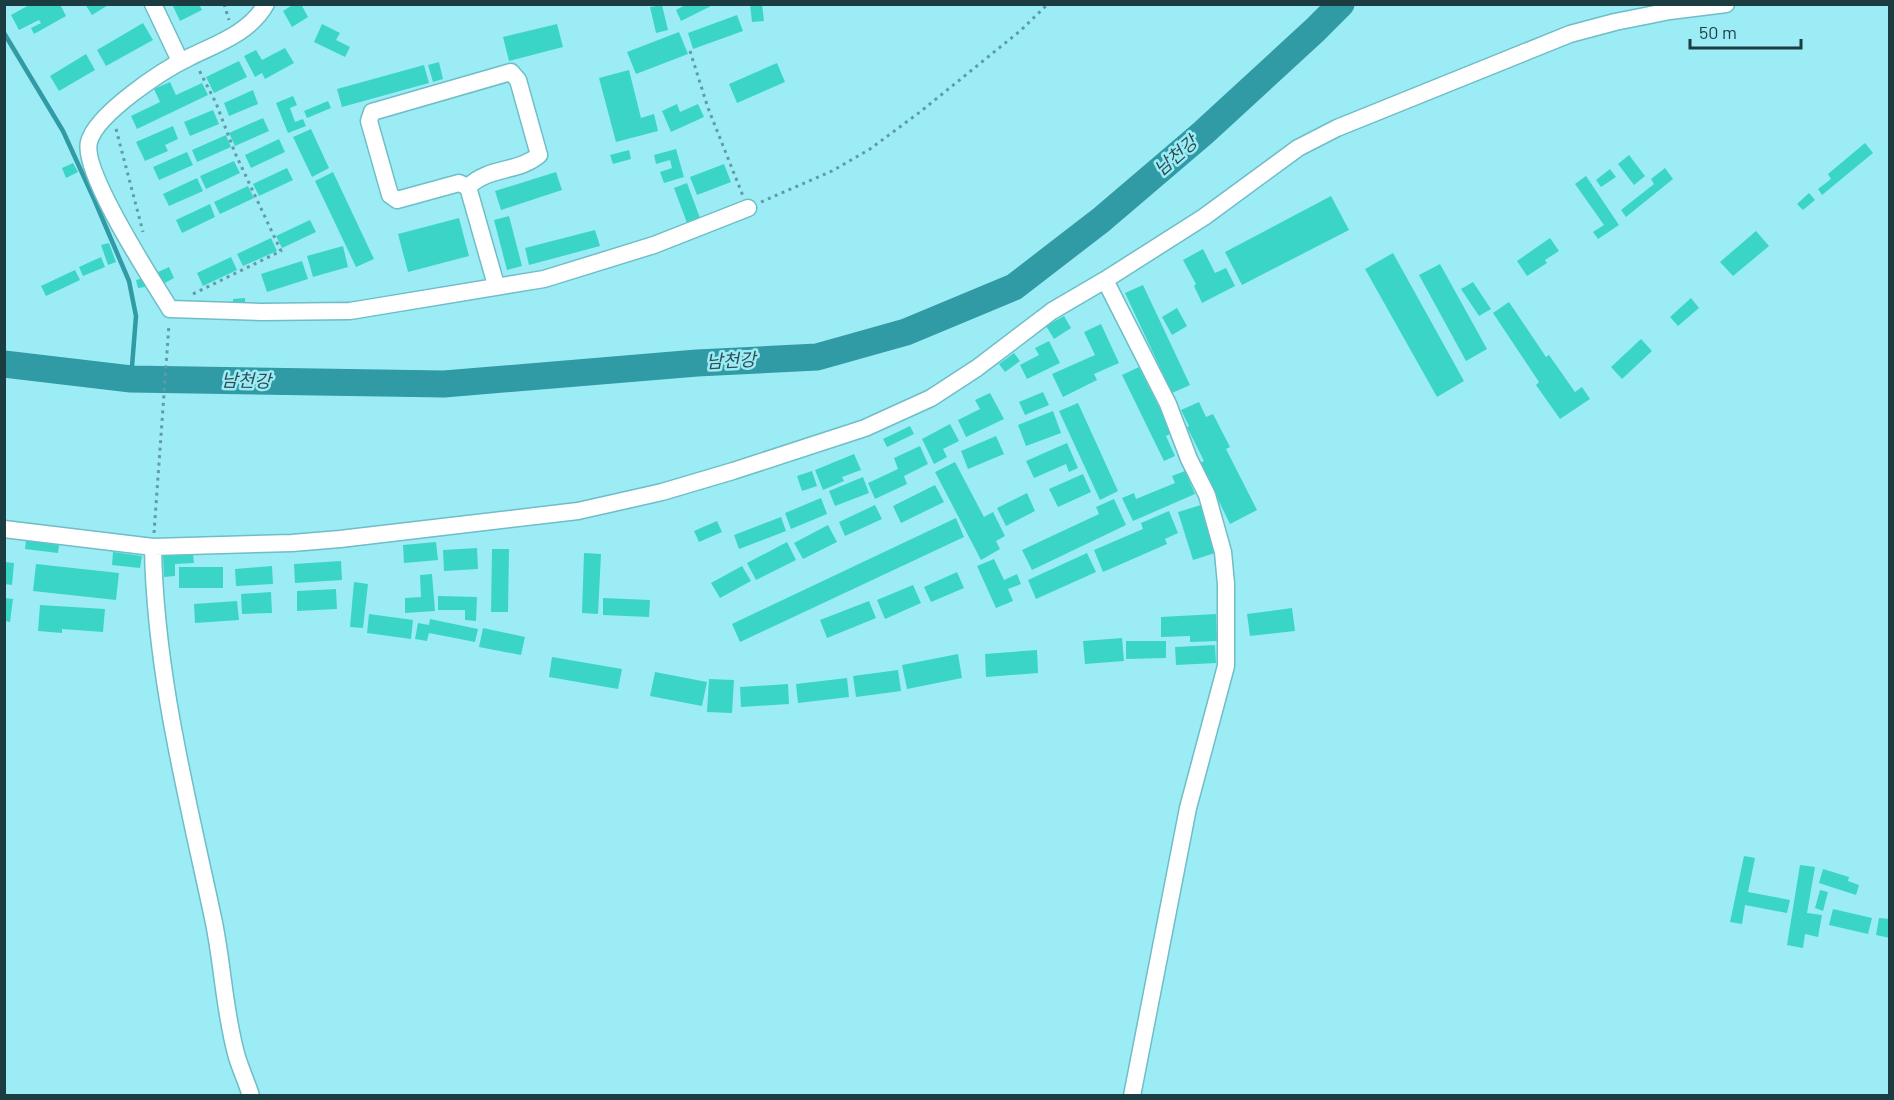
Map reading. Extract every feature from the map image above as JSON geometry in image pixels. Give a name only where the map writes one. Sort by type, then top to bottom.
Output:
[{"type":"street","points":[[153,4],[186,58]]},
{"type":"street","points":[[266,4],[256,18],[229,39],[162,71],[129,96],[111,112],[89,142],[89,153],[94,169],[124,235],[170,309],[261,312],[350,311],[496,285],[544,279],[643,248],[748,208]]},
{"type":"street","points":[[4,529],[153,547],[292,543],[387,535],[578,511],[672,489],[792,453],[864,428],[931,398],[977,368],[1052,311],[1204,217],[1298,148],[1337,128],[1570,34],[1670,11],[1726,4]]},
{"type":"street","points":[[511,72],[518,80],[538,155],[531,162],[477,177],[468,187],[459,183],[397,200],[390,195],[369,121],[372,112],[511,72]]},
{"type":"street","points":[[468,187],[496,285]]},
{"type":"street","points":[[1105,280],[1168,404],[1207,495],[1223,552],[1226,584],[1226,666],[1188,808],[1132,1095]]},
{"type":"street","points":[[153,547],[154,586],[161,657],[219,945],[231,1028],[237,1057],[251,1095]]},
{"type":"path","points":[[690,51],[708,108],[748,208],[832,171],[870,149],[920,112],[1020,31],[1048,4]]},
{"type":"path","points":[[186,58],[216,103],[235,153],[280,252],[192,295]]},
{"type":"path","points":[[111,112],[143,234]]},
{"type":"path","points":[[153,547],[170,309]]},
{"type":"building","points":[[31,4],[60,4],[66,16],[34,34],[31,28],[41,23],[39,20],[19,30],[11,15]]},
{"type":"building","points":[[85,4],[110,4],[92,15]]},
{"type":"building","points":[[172,4],[199,4],[202,10],[180,21]]},
{"type":"building","points":[[294,4],[301,4],[308,17],[292,27],[283,11]]},
{"type":"building","points":[[687,4],[710,4],[711,6],[681,21],[676,10]]},
{"type":"building","points":[[750,4],[762,4],[764,21],[752,22]]},
{"type":"building","points":[[662,5],[668,30],[656,33],[650,7]]},
{"type":"building","points":[[737,15],[743,31],[693,49],[688,33]]},
{"type":"building","points":[[143,23],[153,40],[106,66],[97,50]]},
{"type":"building","points":[[322,24],[340,33],[336,40],[350,47],[345,57],[314,42]]},
{"type":"building","points":[[557,24],[563,47],[509,61],[503,37]]},
{"type":"building","points":[[679,32],[688,54],[636,74],[627,52]]},
{"type":"building","points":[[285,48],[294,63],[265,79],[262,73],[255,77],[244,56],[256,50],[262,60]]},
{"type":"building","points":[[86,54],[95,70],[59,91],[50,76]]},
{"type":"building","points":[[239,61],[247,77],[214,93],[206,77]]},
{"type":"building","points":[[439,62],[443,79],[433,82],[428,65]]},
{"type":"building","points":[[777,63],[785,82],[737,103],[729,84]]},
{"type":"building","points":[[424,65],[429,83],[342,107],[337,89]]},
{"type":"building","points":[[629,70],[641,118],[654,114],[658,131],[616,142],[599,78]]},
{"type":"building","points":[[170,82],[176,95],[202,83],[208,95],[137,129],[131,116],[160,102],[154,89]]},
{"type":"building","points":[[253,90],[258,104],[229,116],[224,103]]},
{"type":"building","points":[[293,96],[297,105],[290,108],[295,122],[303,119],[306,126],[288,133],[276,103]]},
{"type":"building","points":[[328,101],[331,108],[307,118],[304,111]]},
{"type":"building","points":[[677,104],[680,112],[698,104],[704,117],[671,132],[662,111]]},
{"type":"building","points":[[213,110],[219,124],[190,136],[184,122]]},
{"type":"building","points":[[263,118],[269,131],[235,146],[229,133]]},
{"type":"building","points":[[173,126],[178,139],[165,145],[168,151],[145,161],[136,142]]},
{"type":"building","points":[[311,129],[329,168],[312,177],[293,137]]},
{"type":"building","points":[[226,135],[231,147],[197,162],[192,150]]},
{"type":"building","points":[[279,139],[285,152],[251,168],[245,155]]},
{"type":"building","points":[[1865,143],[1873,153],[1822,195],[1818,189],[1831,179],[1828,174]]},
{"type":"building","points":[[676,149],[684,177],[664,183],[660,172],[672,168],[670,160],[656,164],[654,155]]},
{"type":"building","points":[[629,150],[631,159],[613,164],[610,155]]},
{"type":"building","points":[[187,152],[193,165],[159,180],[153,167]]},
{"type":"building","points":[[1629,155],[1645,176],[1634,185],[1618,164]]},
{"type":"building","points":[[234,161],[240,173],[206,189],[200,176]]},
{"type":"building","points":[[73,163],[78,172],[66,178],[62,168]]},
{"type":"building","points":[[724,164],[731,182],[697,195],[690,177]]},
{"type":"building","points":[[287,168],[293,180],[259,196],[253,184]]},
{"type":"building","points":[[1665,168],[1673,179],[1626,217],[1621,210],[1654,184],[1651,179]]},
{"type":"building","points":[[1610,169],[1616,177],[1601,187],[1596,180]]},
{"type":"building","points":[[333,172],[374,259],[356,267],[315,181]]},
{"type":"building","points":[[556,172],[562,190],[501,210],[495,191]]},
{"type":"building","points":[[1586,176],[1619,225],[1598,239],[1593,232],[1604,225],[1575,184]]},
{"type":"building","points":[[197,178],[203,191],[169,206],[163,194]]},
{"type":"building","points":[[687,183],[700,218],[687,223],[674,188]]},
{"type":"building","points":[[248,186],[254,198],[220,214],[214,202]]},
{"type":"building","points":[[1809,193],[1815,200],[1803,210],[1797,204]]},
{"type":"building","points":[[1331,196],[1349,230],[1242,285],[1225,252]]},
{"type":"building","points":[[210,204],[215,217],[182,233],[176,220]]},
{"type":"building","points":[[509,216],[522,266],[507,270],[494,220]]},
{"type":"building","points":[[459,218],[469,256],[408,272],[398,234]]},
{"type":"building","points":[[310,220],[316,232],[282,248],[276,236]]},
{"type":"building","points":[[595,230],[600,246],[529,265],[525,248]]},
{"type":"building","points":[[1756,231],[1769,246],[1733,276],[1720,262]]},
{"type":"building","points":[[271,238],[277,251],[243,266],[237,254]]},
{"type":"building","points":[[1550,238],[1559,251],[1545,260],[1547,263],[1527,276],[1517,261]]},
{"type":"building","points":[[109,243],[116,262],[108,265],[101,245]]},
{"type":"building","points":[[343,246],[348,267],[313,277],[307,256]]},
{"type":"building","points":[[1203,249],[1215,273],[1226,268],[1235,286],[1202,303],[1194,286],[1196,284],[1183,260]]},
{"type":"building","points":[[1393,253],[1464,381],[1437,397],[1365,269]]},
{"type":"building","points":[[101,257],[105,267],[83,276],[79,267]]},
{"type":"building","points":[[231,257],[237,270],[203,286],[197,273]]},
{"type":"building","points":[[302,261],[308,279],[267,292],[261,274]]},
{"type":"building","points":[[1440,264],[1487,349],[1466,361],[1419,275]]},
{"type":"building","points":[[169,267],[174,278],[163,284],[158,272]]},
{"type":"building","points":[[75,270],[80,280],[46,296],[41,286]]},
{"type":"building","points":[[144,278],[145,287],[138,288],[136,280]]},
{"type":"building","points":[[1473,282],[1491,309],[1479,316],[1461,289]]},
{"type":"building","points":[[1143,285],[1190,385],[1172,393],[1125,293]]},
{"type":"building","points":[[245,298],[245,306],[233,306],[233,299]]},
{"type":"building","points":[[1691,298],[1699,308],[1678,326],[1670,317]]},
{"type":"building","points":[[1509,302],[1546,357],[1549,355],[1575,392],[1582,387],[1590,399],[1560,419],[1536,385],[1539,382],[1493,313]]},
{"type":"building","points":[[1177,308],[1187,326],[1172,335],[1162,317]]},
{"type":"building","points":[[1064,316],[1071,328],[1054,339],[1046,326]]},
{"type":"building","points":[[1101,324],[1119,363],[1094,374],[1097,380],[1063,397],[1052,374],[1095,355],[1084,332]]},
{"type":"building","points":[[1641,339],[1652,351],[1622,379],[1611,367]]},
{"type":"building","points":[[1049,341],[1060,363],[1027,379],[1020,365],[1039,355],[1035,348]]},
{"type":"building","points":[[1014,353],[1020,361],[1005,372],[999,364]]},
{"type":"building","points":[[1139,367],[1172,433],[1166,436],[1175,456],[1164,461],[1122,375]]},
{"type":"building","points":[[1043,392],[1049,405],[1025,415],[1019,402]]},
{"type":"building","points":[[990,393],[1004,419],[966,437],[958,420],[980,409],[975,400]]},
{"type":"building","points":[[1199,402],[1206,417],[1213,414],[1230,447],[1226,449],[1257,510],[1230,524],[1200,463],[1204,461],[1181,410]]},
{"type":"building","points":[[1078,403],[1118,491],[1100,500],[1059,411]]},
{"type":"building","points":[[1053,411],[1061,433],[1026,446],[1018,425]]},
{"type":"building","points":[[950,424],[959,441],[943,449],[947,457],[934,464],[922,439]]},
{"type":"building","points":[[910,426],[914,434],[887,447],[883,439]]},
{"type":"building","points":[[996,436],[1004,454],[968,469],[961,451]]},
{"type":"building","points":[[1067,443],[1078,468],[1069,472],[1066,464],[1034,478],[1026,461]]},
{"type":"building","points":[[920,446],[928,464],[904,476],[907,484],[875,499],[868,483],[898,469],[894,458]]},
{"type":"building","points":[[854,454],[861,470],[842,477],[844,481],[823,490],[815,470]]},
{"type":"building","points":[[955,462],[984,517],[993,512],[1005,536],[996,541],[1000,549],[981,560],[935,472]]},
{"type":"building","points":[[812,471],[817,486],[802,491],[797,476]]},
{"type":"building","points":[[1185,471],[1195,494],[1133,521],[1122,498],[1134,493],[1136,499],[1175,483],[1172,476]]},
{"type":"building","points":[[1083,474],[1091,492],[1058,507],[1049,489]]},
{"type":"building","points":[[863,477],[869,493],[835,506],[829,491]]},
{"type":"building","points":[[935,485],[944,502],[901,523],[893,506]]},
{"type":"building","points":[[1027,493],[1035,511],[1006,526],[997,508]]},
{"type":"building","points":[[821,498],[827,514],[791,529],[785,513]]},
{"type":"building","points":[[1114,499],[1126,525],[1032,570],[1022,550],[1099,514],[1096,507]]},
{"type":"building","points":[[875,505],[882,519],[845,536],[839,522]]},
{"type":"building","points":[[1201,505],[1215,553],[1193,560],[1178,512]]},
{"type":"building","points":[[1169,511],[1178,533],[1165,539],[1167,544],[1103,572],[1094,550],[1143,529],[1141,523]]},
{"type":"building","points":[[781,517],[786,531],[739,549],[734,535]]},
{"type":"building","points":[[956,518],[964,537],[740,642],[732,624]]},
{"type":"building","points":[[717,521],[722,532],[699,542],[694,531]]},
{"type":"building","points":[[828,525],[837,542],[803,559],[794,543]]},
{"type":"building","points":[[26,540],[59,545],[58,553],[25,549]]},
{"type":"building","points":[[436,542],[438,560],[404,563],[403,545]]},
{"type":"building","points":[[787,542],[796,560],[756,580],[747,563]]},
{"type":"building","points":[[477,548],[478,569],[444,571],[443,550]]},
{"type":"building","points":[[492,549],[509,549],[508,612],[491,612]]},
{"type":"building","points":[[113,552],[142,556],[140,568],[112,565]]},
{"type":"building","points":[[584,553],[601,554],[598,614],[582,613]]},
{"type":"building","points":[[1087,553],[1096,572],[1036,599],[1028,580]]},
{"type":"building","points":[[193,554],[194,563],[175,564],[175,576],[164,577],[163,556]]},
{"type":"building","points":[[994,559],[1004,580],[1017,574],[1021,584],[1008,589],[1013,601],[996,608],[977,566]]},
{"type":"building","points":[[341,561],[342,580],[295,583],[294,564]]},
{"type":"building","points":[[4,562],[14,563],[12,585],[4,584]]},
{"type":"building","points":[[36,564],[119,573],[116,600],[33,591]]},
{"type":"building","points":[[272,566],[273,584],[236,586],[235,569]]},
{"type":"building","points":[[742,566],[751,581],[720,598],[711,583]]},
{"type":"building","points":[[179,567],[223,567],[223,588],[179,588]]},
{"type":"building","points":[[957,572],[964,588],[931,602],[924,587]]},
{"type":"building","points":[[432,574],[435,611],[405,613],[405,598],[421,597],[420,575]]},
{"type":"building","points":[[354,582],[368,584],[363,628],[350,627]]},
{"type":"building","points":[[913,585],[921,603],[885,619],[877,600]]},
{"type":"building","points":[[336,589],[337,609],[297,611],[297,591]]},
{"type":"building","points":[[271,592],[272,613],[242,614],[241,594]]},
{"type":"building","points":[[438,596],[477,597],[476,621],[465,620],[465,610],[438,610]]},
{"type":"building","points":[[4,598],[13,599],[10,622],[4,621]]},
{"type":"building","points":[[603,598],[650,600],[649,617],[603,615]]},
{"type":"building","points":[[237,601],[239,620],[195,623],[194,604]]},
{"type":"building","points":[[869,601],[876,618],[827,638],[820,620]]},
{"type":"building","points":[[40,605],[105,609],[103,632],[62,629],[62,633],[38,631]]},
{"type":"building","points":[[1292,608],[1295,631],[1250,636],[1247,614]]},
{"type":"building","points":[[369,614],[413,620],[411,639],[367,633]]},
{"type":"building","points":[[1216,614],[1217,641],[1190,642],[1190,636],[1161,637],[1161,617]]},
{"type":"building","points":[[430,619],[478,629],[475,642],[429,633],[427,641],[415,639],[418,623],[429,625]]},
{"type":"building","points":[[483,628],[525,637],[521,655],[479,647]]},
{"type":"building","points":[[1122,638],[1124,661],[1085,664],[1083,641]]},
{"type":"building","points":[[1126,641],[1166,641],[1166,658],[1126,659]]},
{"type":"building","points":[[1215,645],[1216,663],[1176,665],[1175,647]]},
{"type":"building","points":[[1037,650],[1038,673],[986,677],[985,654]]},
{"type":"building","points":[[958,654],[962,678],[907,689],[902,665]]},
{"type":"building","points":[[552,657],[622,669],[618,689],[549,677]]},
{"type":"building","points":[[898,670],[901,691],[856,697],[853,676]]},
{"type":"building","points":[[655,672],[707,682],[702,706],[650,696]]},
{"type":"building","points":[[847,678],[849,697],[798,703],[796,684]]},
{"type":"building","points":[[709,679],[734,680],[732,713],[707,712]]},
{"type":"building","points":[[788,684],[789,704],[741,707],[740,687]]},
{"type":"building","points":[[1744,856],[1755,858],[1748,892],[1790,900],[1787,913],[1745,905],[1742,924],[1730,922]]},
{"type":"building","points":[[1800,865],[1815,867],[1807,913],[1822,915],[1818,937],[1805,934],[1803,948],[1787,945]]},
{"type":"building","points":[[1823,869],[1849,877],[1848,881],[1859,885],[1856,895],[1819,883]]},
{"type":"building","points":[[1820,890],[1828,892],[1823,911],[1815,908]]},
{"type":"building","points":[[1833,909],[1872,918],[1868,934],[1829,925]]},
{"type":"building","points":[[1879,918],[1890,919],[1890,938],[1876,935]]},
{"type":"waterway","name":"남천강","points":[[4,364],[131,379],[444,384],[697,363],[817,357],[906,332],[1014,287],[1101,220],[1203,133],[1341,4]]},
{"type":"waterway","points":[[4,33],[63,131],[129,281],[136,316],[131,379]]}]
